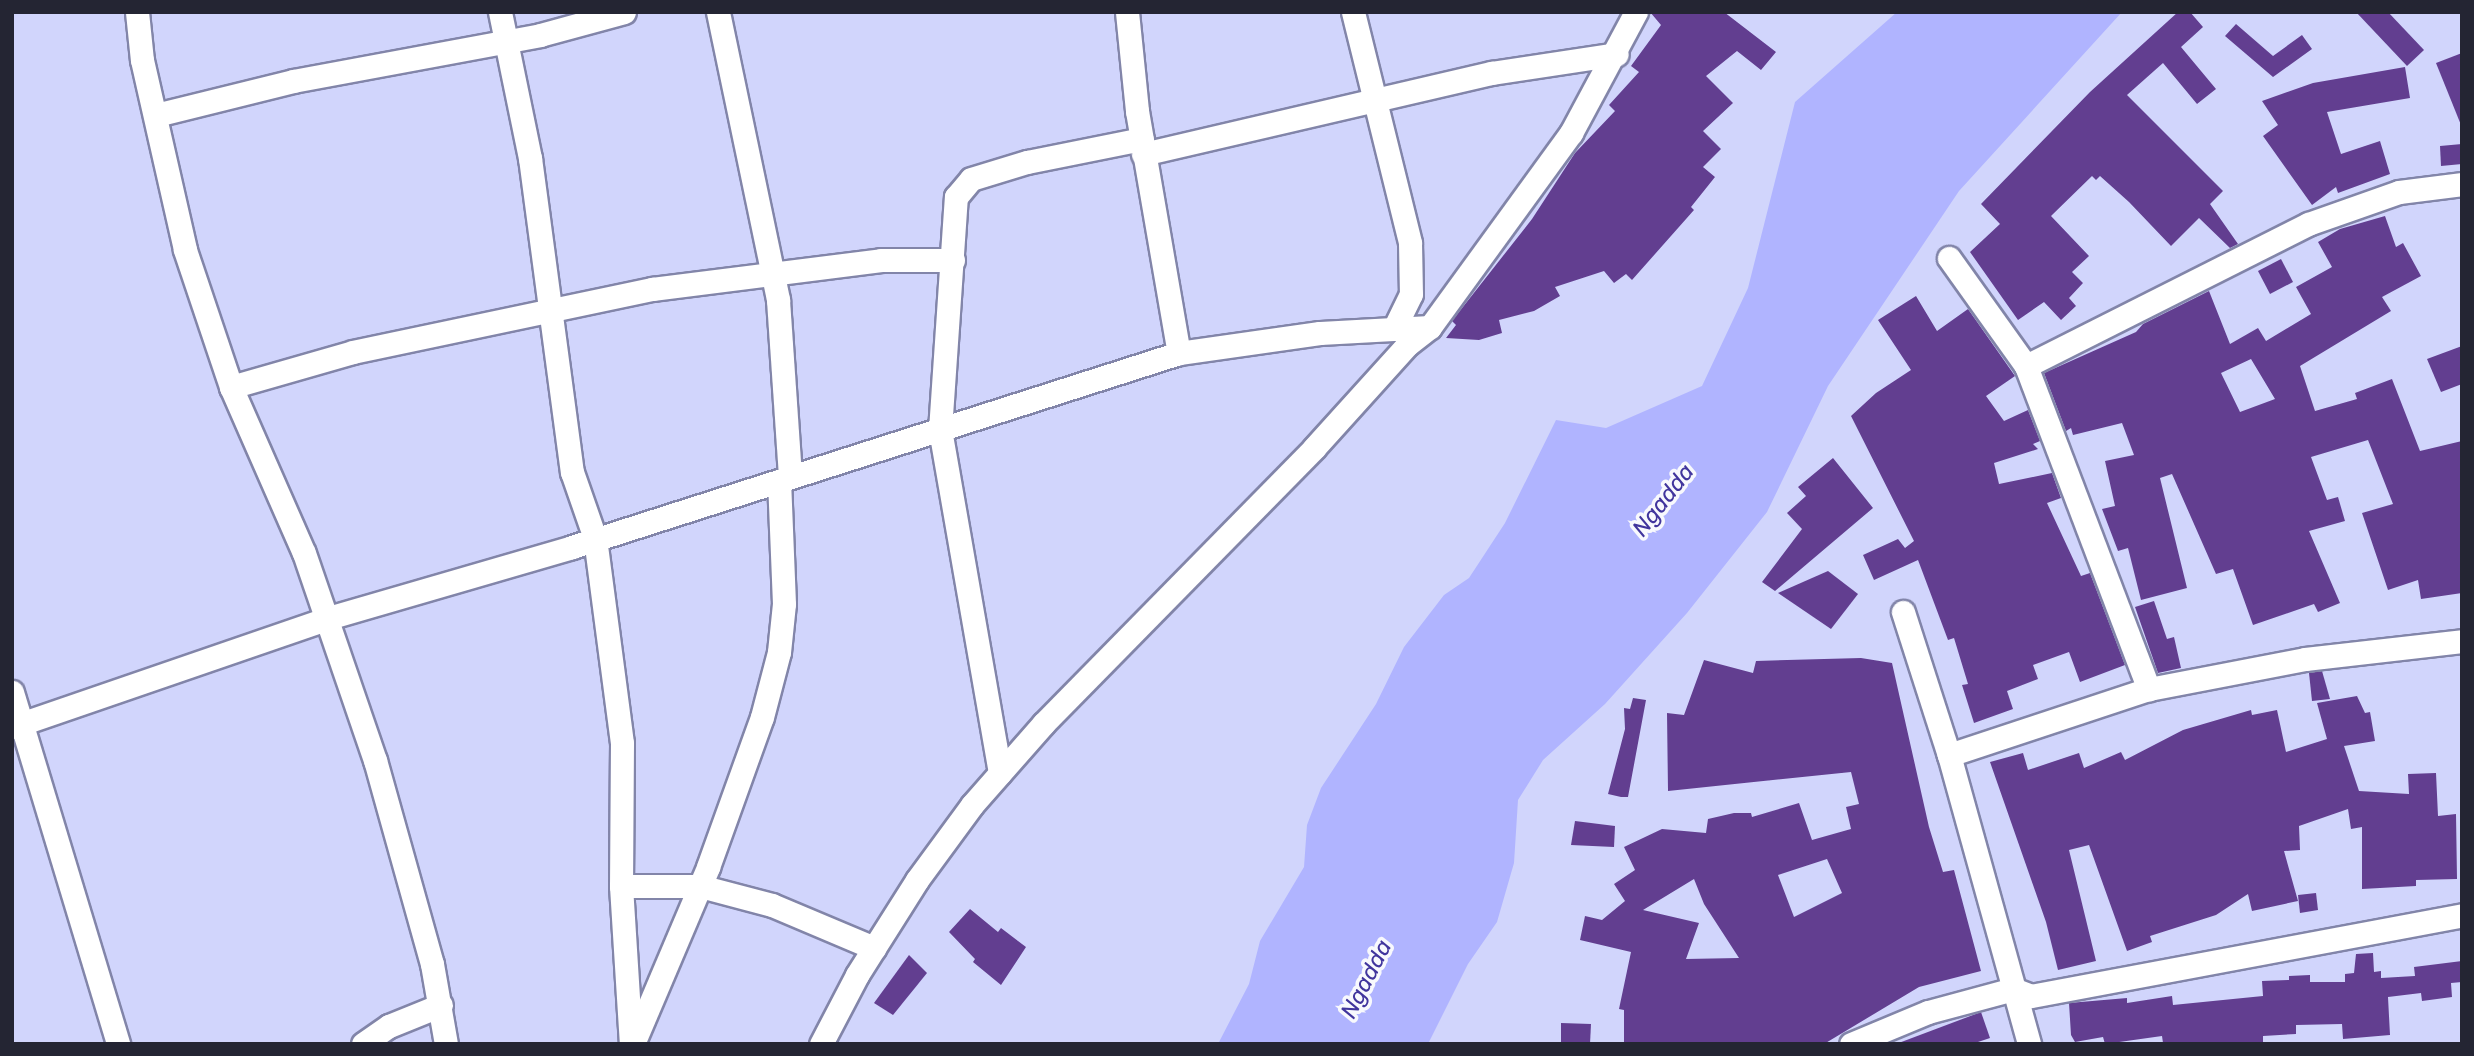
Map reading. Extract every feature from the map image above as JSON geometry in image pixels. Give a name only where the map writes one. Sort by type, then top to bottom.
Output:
[{"type":"street","points":[[137,12],[142,60],[185,250],[231,387],[328,618],[375,760],[441,1004],[446,1044]]},
{"type":"street","points":[[500,12],[530,158],[572,472],[595,538],[622,743],[621,886],[632,1044]]},
{"type":"street","points":[[156,115],[293,81],[504,41],[624,12]]},
{"type":"street","points":[[632,1044],[700,886],[762,717],[779,652],[784,604],[784,479],[774,271],[719,12]]},
{"type":"street","points":[[1127,12],[1143,147],[1178,353]]},
{"type":"street","points":[[1353,12],[1410,243],[1411,294],[1394,329]]},
{"type":"street","points":[[821,1044],[874,948],[916,880],[1000,773],[1314,448],[1407,345],[1430,327],[1563,143],[1617,54],[1636,12]]},
{"type":"street","points":[[1000,773],[940,430],[956,197],[971,179],[1027,162],[1143,147],[1492,73],[1617,54]]},
{"type":"street","points":[[2026,366],[2308,224],[2399,192],[2462,184]]},
{"type":"street","points":[[1949,258],[2026,366],[2149,689]]},
{"type":"street","points":[[231,387],[353,352],[552,307],[774,271],[880,260],[953,260]]},
{"type":"street","points":[[17,725],[328,618],[595,538],[1178,353],[1320,333],[1430,327]]},
{"type":"street","points":[[1903,612],[1949,755],[2029,1044]]},
{"type":"street","points":[[1949,755],[2149,689],[2305,659],[2462,641]]},
{"type":"street","points":[[12,692],[17,725],[118,1044]]},
{"type":"street","points":[[621,886],[700,886],[772,905],[874,948]]},
{"type":"street","points":[[1852,1044],[1928,1012],[2013,989],[2031,996],[2462,915]]},
{"type":"street","points":[[363,1044],[389,1026],[441,1004]]},
{"type":"water","name":"Ngadda","points":[[1897,12],[2122,12],[1959,191],[1828,386],[1767,512],[1687,613],[1605,704],[1543,760],[1518,800],[1514,863],[1497,922],[1468,964],[1428,1044],[1218,1044],[1249,984],[1260,941],[1304,867],[1307,825],[1321,788],[1376,704],[1404,647],[1444,595],[1469,578],[1505,523],[1556,420],[1606,428],[1702,386],[1748,288],[1795,102]]},
{"type":"building","points":[[1650,12],[1724,12],[1776,52],[1761,70],[1737,51],[1706,76],[1733,103],[1703,131],[1721,149],[1703,167],[1715,177],[1691,207],[1694,210],[1632,280],[1626,274],[1614,283],[1604,271],[1555,287],[1560,296],[1534,311],[1499,320],[1502,333],[1479,340],[1446,338],[1456,325],[1452,321],[1532,219],[1575,153],[1615,111],[1609,105],[1639,72],[1631,66],[1661,25]]},
{"type":"building","points":[[2178,12],[2190,12],[2203,27],[2181,47],[2216,89],[2197,104],[2163,63],[2127,95],[2223,191],[2210,204],[2238,244],[2230,248],[2199,218],[2171,246],[2100,176],[2096,180],[2092,176],[2051,216],[2089,256],[2072,272],[2083,283],[2069,298],[2076,306],[2061,320],[2044,302],[2018,320],[1970,252],[2000,224],[1981,204],[2090,92]]},
{"type":"building","points":[[2356,12],[2388,12],[2424,50],[2407,66]]},
{"type":"building","points":[[2236,24],[2273,56],[2302,35],[2312,49],[2273,77],[2225,36]]},
{"type":"building","points":[[2462,53],[2462,125],[2461,125],[2436,63]]},
{"type":"building","points":[[2405,67],[2410,98],[2327,112],[2341,154],[2380,141],[2390,174],[2338,193],[2336,187],[2312,205],[2263,136],[2278,125],[2262,101],[2313,83]]},
{"type":"building","points":[[2462,144],[2462,164],[2441,166],[2440,146]]},
{"type":"building","points":[[2385,216],[2396,247],[2403,243],[2421,276],[2382,297],[2391,311],[2300,366],[2315,411],[2357,399],[2355,393],[2392,379],[2420,451],[2462,441],[2462,593],[2421,599],[2418,580],[2388,590],[2362,513],[2393,504],[2368,440],[2311,457],[2327,500],[2338,497],[2345,521],[2309,531],[2340,603],[2318,612],[2314,604],[2253,625],[2233,569],[2216,574],[2172,474],[2160,478],[2187,588],[2141,600],[2128,548],[2118,551],[2102,509],[2115,506],[2105,461],[2134,455],[2122,423],[2073,435],[2071,428],[2066,431],[2044,373],[2136,332],[2143,324],[2209,291],[2230,344],[2258,328],[2266,341],[2311,314],[2296,287],[2332,267],[2318,242],[2340,229]],"holes":[[[2251,359],[2275,399],[2240,412],[2221,373]]]},
{"type":"building","points":[[2281,259],[2293,282],[2270,294],[2258,271]]},
{"type":"building","points":[[1916,296],[1937,331],[1968,309],[2015,376],[1986,396],[2004,421],[2028,410],[2040,441],[2033,444],[2038,449],[1994,463],[1999,484],[2052,473],[2061,498],[2047,503],[2081,576],[2090,573],[2125,665],[2080,682],[2069,652],[2033,665],[2038,679],[2007,691],[2013,709],[1974,723],[1962,685],[1968,684],[1954,638],[1948,640],[1918,560],[1874,580],[1863,555],[1898,539],[1905,548],[1914,541],[1851,416],[1876,393],[1911,370],[1878,320]]},
{"type":"building","points":[[2462,346],[2462,384],[2441,392],[2427,359]]},
{"type":"building","points":[[1833,458],[1873,508],[1775,591],[1762,582],[1802,529],[1787,513],[1806,496],[1798,487]]},
{"type":"building","points":[[1828,571],[1858,594],[1831,629],[1778,593]]},
{"type":"building","points":[[2154,601],[2167,639],[2174,637],[2181,668],[2158,673],[2135,607]]},
{"type":"building","points":[[1861,658],[1892,663],[1929,827],[1943,872],[1954,870],[1981,971],[1919,987],[1824,1044],[1624,1044],[1624,1010],[1619,1009],[1631,952],[1580,940],[1585,916],[1602,920],[1625,901],[1614,884],[1635,870],[1624,847],[1662,829],[1706,833],[1708,819],[1734,813],[1751,813],[1752,817],[1799,803],[1812,840],[1851,829],[1846,807],[1859,804],[1851,772],[1668,791],[1667,713],[1684,715],[1704,660],[1753,673],[1756,661]],"holes":[[[1827,859],[1842,893],[1794,917],[1778,875]],[[1694,879],[1704,904],[1739,958],[1686,959],[1699,923],[1643,910]]]},
{"type":"building","points":[[2322,671],[2330,699],[2312,701],[2309,673]]},
{"type":"building","points":[[2357,696],[2365,713],[2370,712],[2375,741],[2344,746],[2359,791],[2409,794],[2408,774],[2436,773],[2438,816],[2456,814],[2457,879],[2416,880],[2416,886],[2362,889],[2362,827],[2351,829],[2348,809],[2299,826],[2300,850],[2284,851],[2298,901],[2252,911],[2248,894],[2216,915],[2150,936],[2152,942],[2127,951],[2089,845],[2069,850],[2096,961],[2058,970],[2046,922],[1990,762],[2023,753],[2028,770],[2079,753],[2084,768],[2121,752],[2125,760],[2183,730],[2251,710],[2252,715],[2277,710],[2286,752],[2327,739],[2317,703]]},
{"type":"building","points":[[1633,698],[1646,700],[1628,797],[1621,797],[1608,794],[1625,729],[1624,708],[1630,709]]},
{"type":"building","points":[[1575,821],[1615,826],[1614,847],[1571,845]]},
{"type":"building","points":[[2316,893],[2318,910],[2300,913],[2298,895]]},
{"type":"building","points":[[970,909],[998,932],[1001,928],[1026,947],[1001,985],[973,962],[975,959],[949,932]]},
{"type":"building","points":[[2373,953],[2374,972],[2381,971],[2381,978],[2415,976],[2414,967],[2462,961],[2462,982],[2451,983],[2452,997],[2422,1001],[2421,993],[2388,997],[2390,1035],[2343,1039],[2342,1024],[2296,1025],[2296,1034],[2263,1036],[2263,1044],[2163,1043],[2162,1036],[2105,1044],[2103,1037],[2075,1042],[2071,1035],[2069,1003],[2127,998],[2127,1003],[2172,996],[2173,1005],[2263,996],[2262,981],[2289,980],[2289,976],[2310,975],[2310,982],[2345,982],[2345,974],[2354,973],[2356,954]]},
{"type":"building","points":[[909,955],[927,973],[893,1015],[874,1003]]},
{"type":"building","points":[[1981,1012],[1990,1038],[1972,1044],[1896,1044]]},
{"type":"building","points":[[1561,1023],[1591,1024],[1590,1044],[1561,1044]]}]
